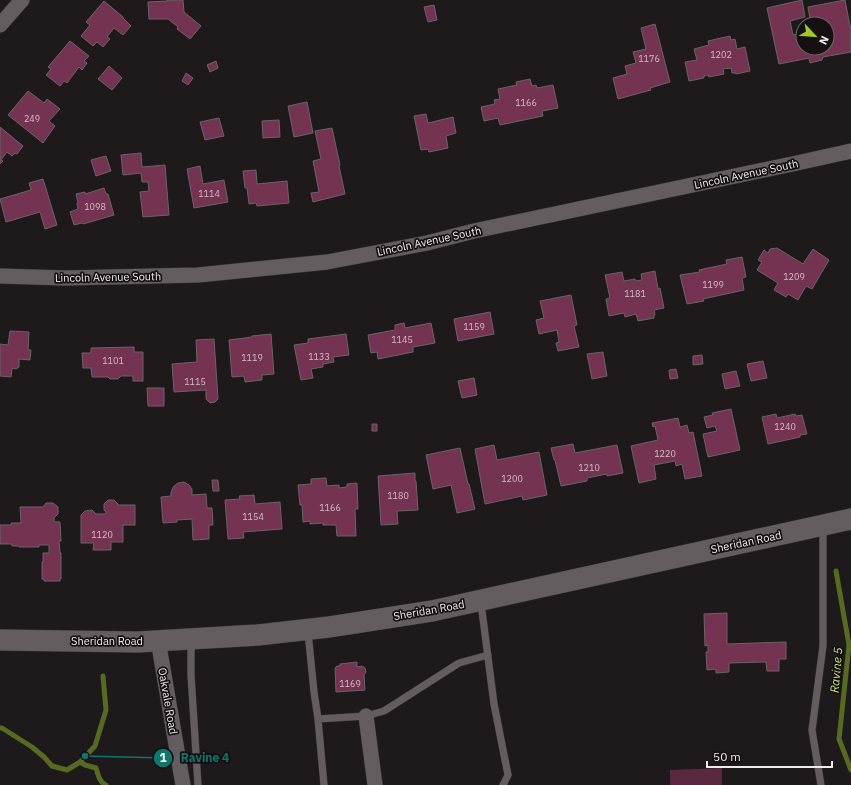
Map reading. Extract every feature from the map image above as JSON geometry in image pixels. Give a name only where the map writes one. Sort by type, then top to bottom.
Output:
[{"type":"street","points":[[0,26],[22,0]]},
{"type":"street","name":"Lincoln Avenue South","points":[[0,276],[65,278],[198,275],[327,262],[427,243],[474,231],[851,151]]},
{"type":"street","name":"Sheridan Road","points":[[0,640],[130,642],[258,635],[329,627],[432,611],[851,519]]},
{"type":"street","name":"Oakvale Road","points":[[158,640],[183,785]]},
{"type":"street","points":[[366,716],[375,785]]},
{"type":"lane","points":[[821,785],[812,730],[823,646],[822,526]]},
{"type":"lane","points":[[481,600],[494,704],[508,775],[503,785]]},
{"type":"lane","points":[[308,629],[324,785]]},
{"type":"lane","points":[[191,638],[191,675],[198,785]]},
{"type":"lane","points":[[318,719],[366,716],[384,711],[459,664],[488,655]]},
{"type":"shaded area","points":[[722,768],[722,785],[670,785],[670,770]]},
{"type":"building","points":[[183,0],[184,12],[201,26],[190,39],[177,29],[178,27],[168,19],[149,19],[148,2]]},
{"type":"building","points":[[802,0],[805,16],[795,16],[795,20],[790,21],[793,35],[795,35],[795,56],[829,56],[823,57],[822,60],[810,63],[809,58],[779,64],[767,8]]},
{"type":"building","points":[[845,0],[851,26],[851,52],[835,55],[835,16],[810,16],[808,7]]},
{"type":"building","points":[[104,1],[131,26],[123,35],[114,28],[107,37],[110,39],[103,47],[97,42],[93,46],[81,36],[90,25],[86,22]]},
{"type":"building","points":[[434,5],[437,20],[428,22],[424,7]]},
{"type":"building","points":[[655,24],[670,82],[650,88],[651,90],[618,99],[613,78],[627,74],[625,66],[636,63],[633,52],[646,49],[641,28]]},
{"type":"building","points":[[730,36],[731,40],[735,39],[737,49],[745,47],[750,71],[736,74],[732,73],[731,68],[723,69],[724,74],[709,77],[708,75],[704,76],[704,78],[689,81],[685,62],[697,60],[694,49],[709,45],[708,41]]},
{"type":"building","points":[[70,41],[89,56],[84,61],[87,63],[82,70],[79,67],[67,83],[64,81],[60,86],[46,75],[51,69],[48,67]]},
{"type":"building","points":[[216,61],[218,68],[210,72],[207,65]]},
{"type":"building","points":[[109,66],[122,78],[112,90],[98,79]]},
{"type":"building","points":[[186,73],[193,78],[188,85],[182,81]]},
{"type":"building","points":[[530,79],[532,86],[536,85],[537,88],[553,85],[558,108],[542,111],[543,116],[500,125],[498,118],[484,121],[481,107],[495,104],[494,100],[500,99],[498,89],[517,85],[516,82]]},
{"type":"building","points":[[28,91],[44,103],[47,99],[60,109],[49,121],[55,126],[43,143],[8,115]]},
{"type":"building","points":[[307,102],[313,133],[294,137],[288,106]]},
{"type":"building","points":[[426,114],[428,123],[453,117],[456,133],[446,136],[448,148],[429,152],[428,149],[421,150],[414,116]]},
{"type":"building","points":[[219,118],[224,136],[205,140],[200,122]]},
{"type":"building","points":[[279,120],[280,137],[263,138],[262,121]]},
{"type":"building","points":[[0,127],[23,146],[17,154],[15,153],[12,156],[7,152],[0,164]]},
{"type":"building","points":[[332,128],[345,194],[313,202],[311,193],[319,192],[313,161],[321,159],[315,131]]},
{"type":"building","points":[[141,153],[142,167],[165,165],[169,215],[143,217],[140,192],[149,191],[148,182],[142,182],[141,173],[123,175],[121,155]]},
{"type":"building","points":[[106,156],[111,171],[96,176],[91,160]]},
{"type":"building","points":[[200,166],[203,184],[224,180],[228,202],[194,208],[187,169]]},
{"type":"building","points":[[256,170],[257,184],[287,181],[289,203],[257,206],[256,203],[249,204],[243,171]]},
{"type":"building","points":[[43,179],[57,225],[45,229],[40,212],[6,222],[0,199],[31,190],[29,183]]},
{"type":"building","points":[[104,188],[106,194],[108,194],[114,215],[83,224],[74,225],[70,212],[78,209],[76,194],[85,192],[85,194]]},
{"type":"building","points":[[777,248],[803,264],[813,249],[829,260],[812,289],[806,286],[798,300],[788,294],[786,297],[774,290],[778,283],[757,270],[762,262],[758,260],[764,250],[768,253],[770,249]]},
{"type":"building","points":[[742,257],[746,277],[742,278],[744,290],[687,304],[680,275],[700,272],[699,270],[727,264],[726,260]]},
{"type":"building","points":[[655,271],[658,289],[660,288],[664,308],[654,310],[654,318],[638,321],[636,314],[625,317],[624,313],[609,316],[606,299],[610,298],[605,275],[622,272],[624,281],[635,279],[636,281],[642,280],[641,274]]},
{"type":"building","points":[[571,295],[577,325],[574,326],[579,347],[558,351],[556,343],[559,342],[557,330],[539,334],[536,320],[544,318],[540,301]]},
{"type":"building","points":[[490,312],[494,334],[458,341],[454,319]]},
{"type":"building","points":[[404,323],[405,328],[431,323],[435,343],[413,347],[413,352],[378,359],[377,352],[371,353],[368,335],[395,330],[395,325]]},
{"type":"building","points":[[10,331],[29,332],[28,350],[31,350],[30,360],[19,359],[19,367],[16,369],[12,368],[11,377],[0,376],[0,344],[8,345]]},
{"type":"building","points":[[271,334],[274,374],[262,375],[262,380],[245,382],[244,376],[232,377],[229,340]]},
{"type":"building","points":[[346,334],[349,355],[333,357],[334,362],[323,364],[323,367],[311,369],[313,378],[301,380],[294,345],[308,343],[308,339]]},
{"type":"building","points":[[214,339],[218,399],[215,402],[210,403],[206,399],[206,390],[174,392],[172,364],[197,362],[196,340]]},
{"type":"building","points":[[134,347],[134,352],[143,352],[143,381],[133,381],[133,376],[121,376],[118,379],[110,379],[108,377],[92,377],[91,368],[83,368],[82,353],[91,353],[91,348]]},
{"type":"building","points":[[603,352],[607,376],[592,379],[587,354]]},
{"type":"building","points":[[702,355],[703,364],[693,365],[693,356]]},
{"type":"building","points":[[763,361],[767,378],[751,381],[747,364]]},
{"type":"building","points":[[676,369],[678,378],[670,379],[669,370]]},
{"type":"building","points":[[736,371],[740,386],[725,389],[722,374]]},
{"type":"building","points":[[474,378],[477,395],[462,398],[458,381]]},
{"type":"building","points":[[147,388],[164,388],[164,406],[148,406]]},
{"type":"building","points":[[731,409],[740,450],[708,457],[703,434],[717,431],[715,426],[707,428],[704,417],[713,415],[712,413]]},
{"type":"building","points":[[776,414],[777,418],[795,414],[796,416],[802,415],[807,434],[768,444],[762,417]]},
{"type":"building","points":[[678,418],[680,427],[687,425],[689,433],[693,432],[702,476],[685,479],[682,464],[676,466],[675,461],[654,465],[656,479],[639,483],[631,446],[658,440],[655,426],[653,427],[652,423]]},
{"type":"building","points":[[372,424],[377,424],[377,431],[372,431]]},
{"type":"building","points":[[573,444],[575,453],[617,445],[623,473],[607,476],[607,474],[587,478],[587,481],[561,486],[551,448]]},
{"type":"building","points":[[494,445],[497,460],[539,452],[547,495],[523,500],[522,496],[485,504],[475,449]]},
{"type":"building","points":[[460,448],[475,509],[457,513],[451,485],[433,489],[426,455]]},
{"type":"building","points":[[415,473],[418,510],[397,511],[398,524],[381,525],[378,476]]},
{"type":"building","points":[[326,478],[327,486],[339,485],[339,488],[347,487],[347,484],[357,483],[358,509],[355,509],[356,536],[337,536],[336,525],[323,525],[323,523],[310,524],[310,521],[303,522],[302,505],[300,505],[298,485],[311,484],[311,479]]},
{"type":"building","points":[[212,480],[218,480],[219,491],[213,491]]},
{"type":"building","points":[[184,482],[192,489],[192,495],[206,494],[207,508],[212,508],[213,525],[209,525],[209,539],[193,540],[192,519],[163,523],[161,497],[171,496],[174,486],[178,483]]},
{"type":"building","points":[[254,495],[255,504],[280,502],[282,529],[243,532],[244,538],[228,539],[225,500],[240,499],[239,496]]},
{"type":"building","points":[[108,500],[114,500],[118,505],[135,505],[135,525],[123,525],[123,542],[111,542],[111,550],[93,550],[94,543],[81,543],[81,515],[85,511],[92,510],[96,514],[106,514],[104,504]]},
{"type":"building","points":[[46,503],[53,503],[58,507],[58,514],[54,518],[54,522],[60,522],[60,581],[44,581],[44,579],[42,579],[43,553],[49,553],[49,545],[39,545],[39,547],[19,547],[12,546],[12,544],[0,544],[0,525],[21,523],[20,507],[43,507]]},
{"type":"building","points":[[727,613],[727,644],[786,642],[786,659],[779,659],[779,671],[767,671],[766,662],[729,663],[729,672],[716,673],[716,669],[707,670],[706,652],[708,652],[708,645],[705,646],[704,614]]},
{"type":"building","points":[[357,662],[357,667],[362,666],[365,668],[365,690],[336,692],[335,668],[340,666],[340,664]]},
{"type":"waterway","name":"Ravine 5","points":[[836,571],[849,645],[839,739],[851,770]]},
{"type":"waterway","points":[[0,728],[32,747],[52,766],[67,770],[80,762],[95,746],[106,710],[103,676]]},
{"type":"waterway","points":[[80,762],[96,768],[100,780],[106,785]]},
{"type":"place","name":"Ravine 4","points":[[85,756]]}]
